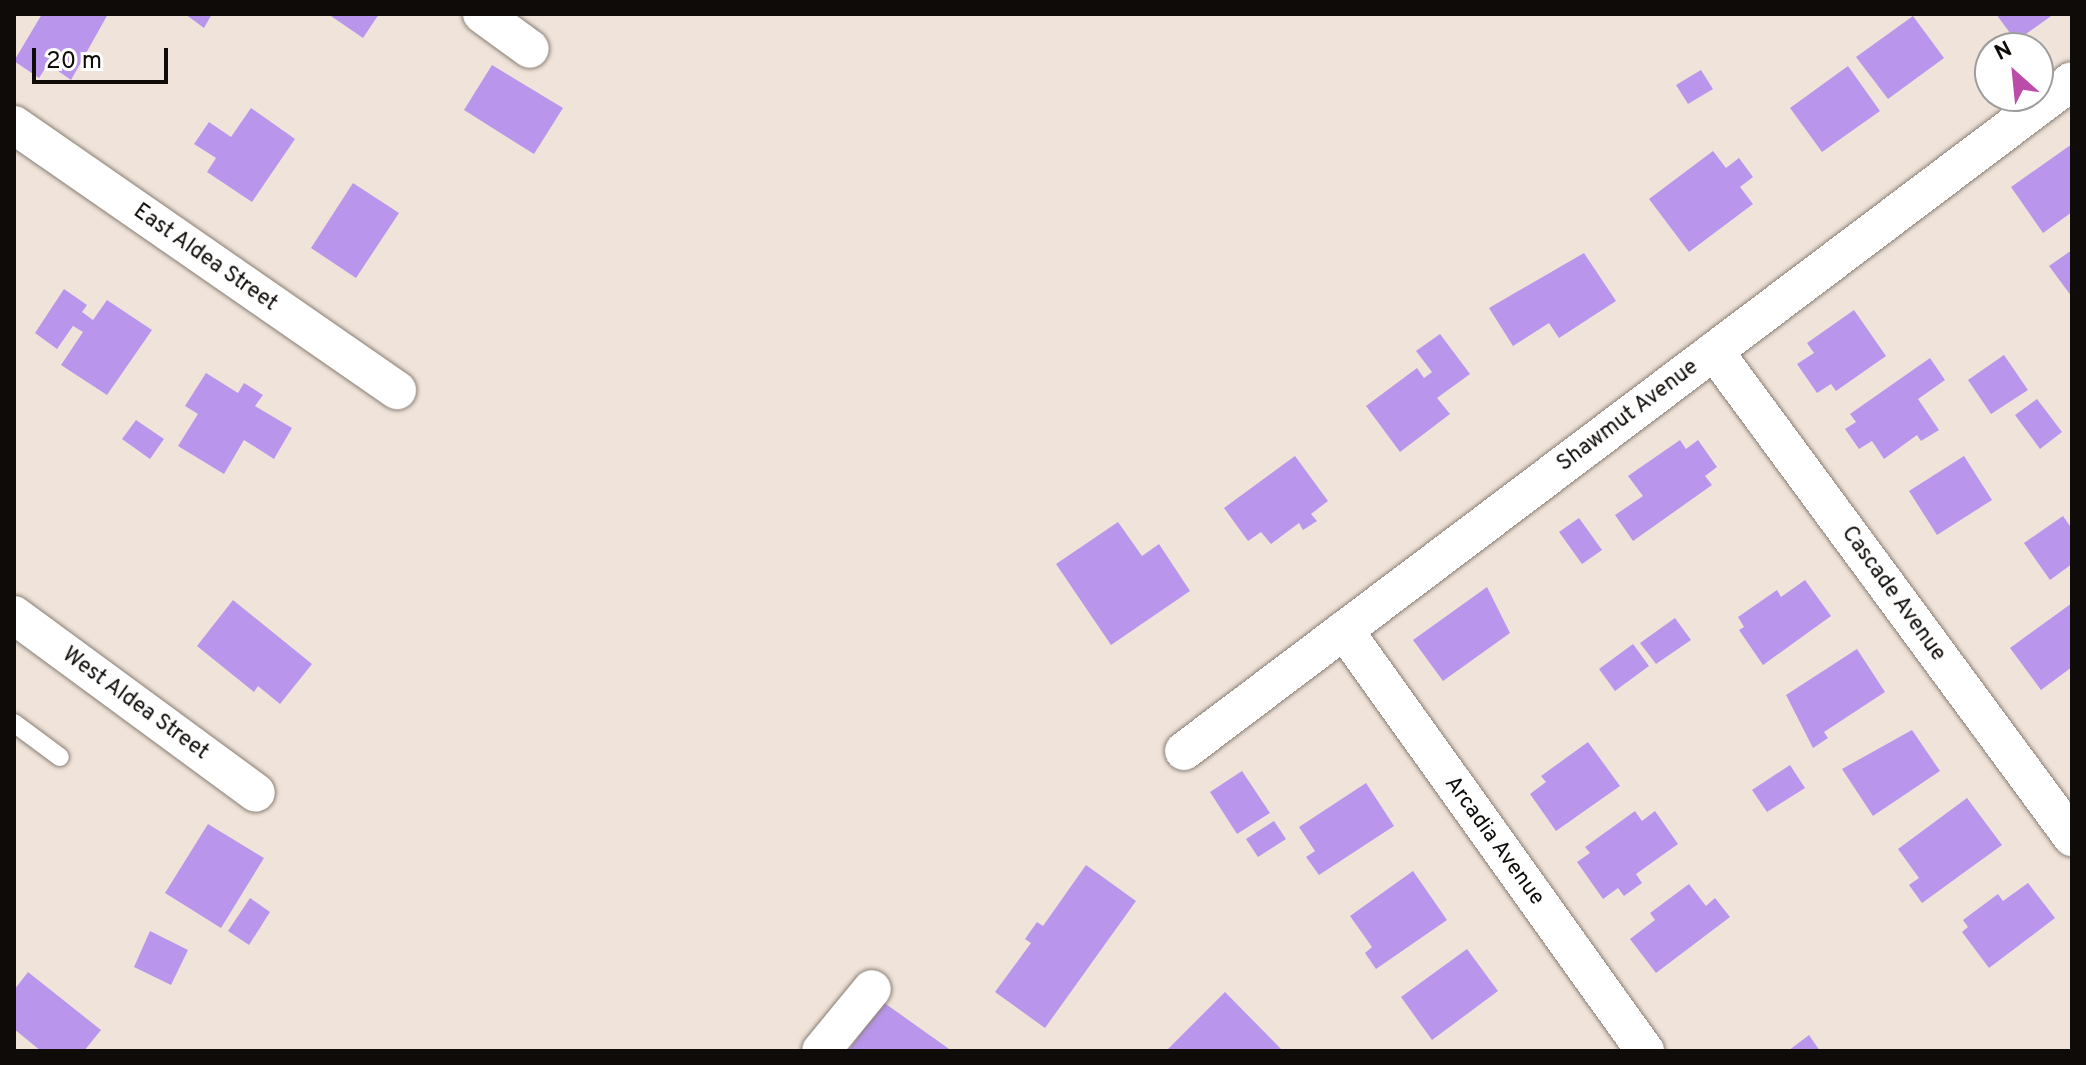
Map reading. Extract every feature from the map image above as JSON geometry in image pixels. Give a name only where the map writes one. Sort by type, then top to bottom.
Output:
[{"type":"street","points":[[482,14],[530,49]]},
{"type":"street","name":"Shawmut Avenue","points":[[1184,751],[2072,81]]},
{"type":"street","name":"East Aldea Street","points":[[14,125],[397,390]]},
{"type":"street","name":"Cascade Avenue","points":[[1714,351],[2072,837]]},
{"type":"street","name":"West Aldea Street","points":[[14,615],[256,793]]},
{"type":"street","name":"Arcadia Avenue","points":[[1344,630],[1645,1051]]},
{"type":"street","points":[[821,1051],[872,989]]},
{"type":"lane","points":[[14,723],[60,757]]},
{"type":"building","points":[[42,14],[108,14],[71,80],[48,64],[39,78],[14,61]]},
{"type":"building","points":[[185,14],[212,14],[204,28]]},
{"type":"building","points":[[328,14],[379,14],[363,38]]},
{"type":"building","points":[[1996,14],[2054,14],[2029,32],[2009,32]]},
{"type":"building","points":[[1913,16],[1944,58],[1888,99],[1856,57]]},
{"type":"building","points":[[492,65],[563,108],[534,154],[464,110]]},
{"type":"building","points":[[1848,66],[1880,111],[1822,152],[1790,108]]},
{"type":"building","points":[[1701,70],[1713,89],[1688,104],[1676,85]]},
{"type":"building","points":[[251,108],[295,139],[252,202],[207,172],[216,158],[194,144],[209,122],[231,137]]},
{"type":"building","points":[[2072,144],[2072,212],[2043,233],[2011,187]]},
{"type":"building","points":[[1713,151],[1726,168],[1739,158],[1753,177],[1740,187],[1753,204],[1689,252],[1649,199]]},
{"type":"building","points":[[353,183],[399,213],[356,278],[311,248]]},
{"type":"building","points":[[2072,250],[2072,297],[2049,266]]},
{"type":"building","points":[[1584,253],[1616,301],[1559,338],[1549,323],[1513,346],[1489,308]]},
{"type":"building","points":[[64,289],[87,305],[82,312],[93,320],[107,300],[152,330],[107,395],[61,365],[83,332],[73,326],[57,349],[35,333]]},
{"type":"building","points":[[1854,310],[1886,356],[1836,391],[1831,384],[1817,393],[1797,364],[1814,353],[1807,343]]},
{"type":"building","points":[[1440,334],[1470,374],[1437,398],[1450,414],[1400,452],[1366,406],[1417,368],[1424,378],[1432,372],[1416,351]]},
{"type":"building","points":[[2004,355],[2028,390],[1991,414],[1968,380]]},
{"type":"building","points":[[1930,358],[1945,380],[1918,399],[1939,430],[1921,441],[1917,435],[1884,459],[1872,441],[1859,449],[1845,429],[1856,422],[1850,414]]},
{"type":"building","points":[[206,373],[238,393],[244,383],[263,395],[255,406],[292,428],[274,459],[244,440],[224,474],[178,446],[198,414],[185,406]]},
{"type":"building","points":[[2037,399],[2062,432],[2040,449],[2015,415]]},
{"type":"building","points":[[136,420],[164,439],[150,459],[122,439]]},
{"type":"building","points":[[1680,440],[1686,449],[1698,440],[1717,467],[1705,476],[1712,485],[1633,541],[1615,515],[1643,496],[1628,476]]},
{"type":"building","points":[[1295,456],[1328,501],[1311,514],[1317,521],[1303,530],[1299,523],[1271,544],[1261,532],[1248,541],[1224,508]]},
{"type":"building","points":[[1964,456],[1992,500],[1937,535],[1909,491]]},
{"type":"building","points":[[2063,516],[2072,529],[2072,564],[2050,580],[2024,543]]},
{"type":"building","points":[[1579,518],[1602,550],[1582,564],[1559,532]]},
{"type":"building","points":[[1118,522],[1142,556],[1159,544],[1190,591],[1111,645],[1056,564]]},
{"type":"building","points":[[1805,580],[1831,616],[1763,665],[1739,630],[1744,627],[1738,617],[1777,590],[1781,597]]},
{"type":"building","points":[[1487,587],[1510,633],[1443,681],[1413,640]]},
{"type":"building","points":[[233,600],[312,664],[280,704],[258,686],[254,692],[197,646]]},
{"type":"building","points":[[2072,603],[2072,667],[2041,690],[2010,648]]},
{"type":"building","points":[[1675,618],[1691,640],[1656,664],[1640,643]]},
{"type":"building","points":[[1633,644],[1649,666],[1615,691],[1599,669]]},
{"type":"building","points":[[1857,649],[1885,692],[1824,732],[1828,738],[1813,748],[1786,695]]},
{"type":"building","points":[[1912,730],[1940,771],[1873,816],[1842,769]]},
{"type":"building","points":[[1588,742],[1620,786],[1556,831],[1530,794],[1546,782],[1541,776]]},
{"type":"building","points":[[1790,765],[1805,788],[1767,812],[1752,790]]},
{"type":"building","points":[[1242,771],[1270,813],[1237,834],[1210,792]]},
{"type":"building","points":[[1366,783],[1394,826],[1319,875],[1306,857],[1315,851],[1299,827]]},
{"type":"building","points":[[1967,798],[2002,845],[1922,903],[1909,885],[1919,878],[1898,849]]},
{"type":"building","points":[[1635,811],[1642,821],[1655,811],[1678,844],[1636,874],[1642,883],[1624,896],[1618,888],[1603,899],[1577,862],[1590,853],[1585,847]]},
{"type":"building","points":[[1274,821],[1286,839],[1258,857],[1246,839]]},
{"type":"building","points":[[208,824],[264,858],[221,928],[165,893]]},
{"type":"building","points":[[1086,865],[1136,901],[1045,1028],[995,992],[1031,943],[1025,939],[1037,922],[1043,926]]},
{"type":"building","points":[[1413,871],[1447,920],[1376,969],[1365,953],[1372,947],[1350,916]]},
{"type":"building","points":[[2028,883],[2055,918],[1989,968],[1962,932],[1968,927],[1963,920],[1998,894],[2003,901]]},
{"type":"building","points":[[1689,884],[1706,906],[1715,898],[1730,917],[1656,973],[1630,939],[1655,920],[1650,913]]},
{"type":"building","points":[[250,898],[270,912],[249,945],[228,931]]},
{"type":"building","points":[[150,931],[188,950],[171,985],[134,967]]},
{"type":"building","points":[[1467,949],[1498,991],[1432,1040],[1401,997]]},
{"type":"building","points":[[28,972],[101,1030],[84,1051],[41,1051],[14,1029],[14,990]]},
{"type":"building","points":[[1225,992],[1283,1051],[1166,1051]]},
{"type":"building","points":[[883,1002],[952,1051],[848,1051]]},
{"type":"building","points":[[1809,1035],[1820,1051],[1788,1051]]}]
